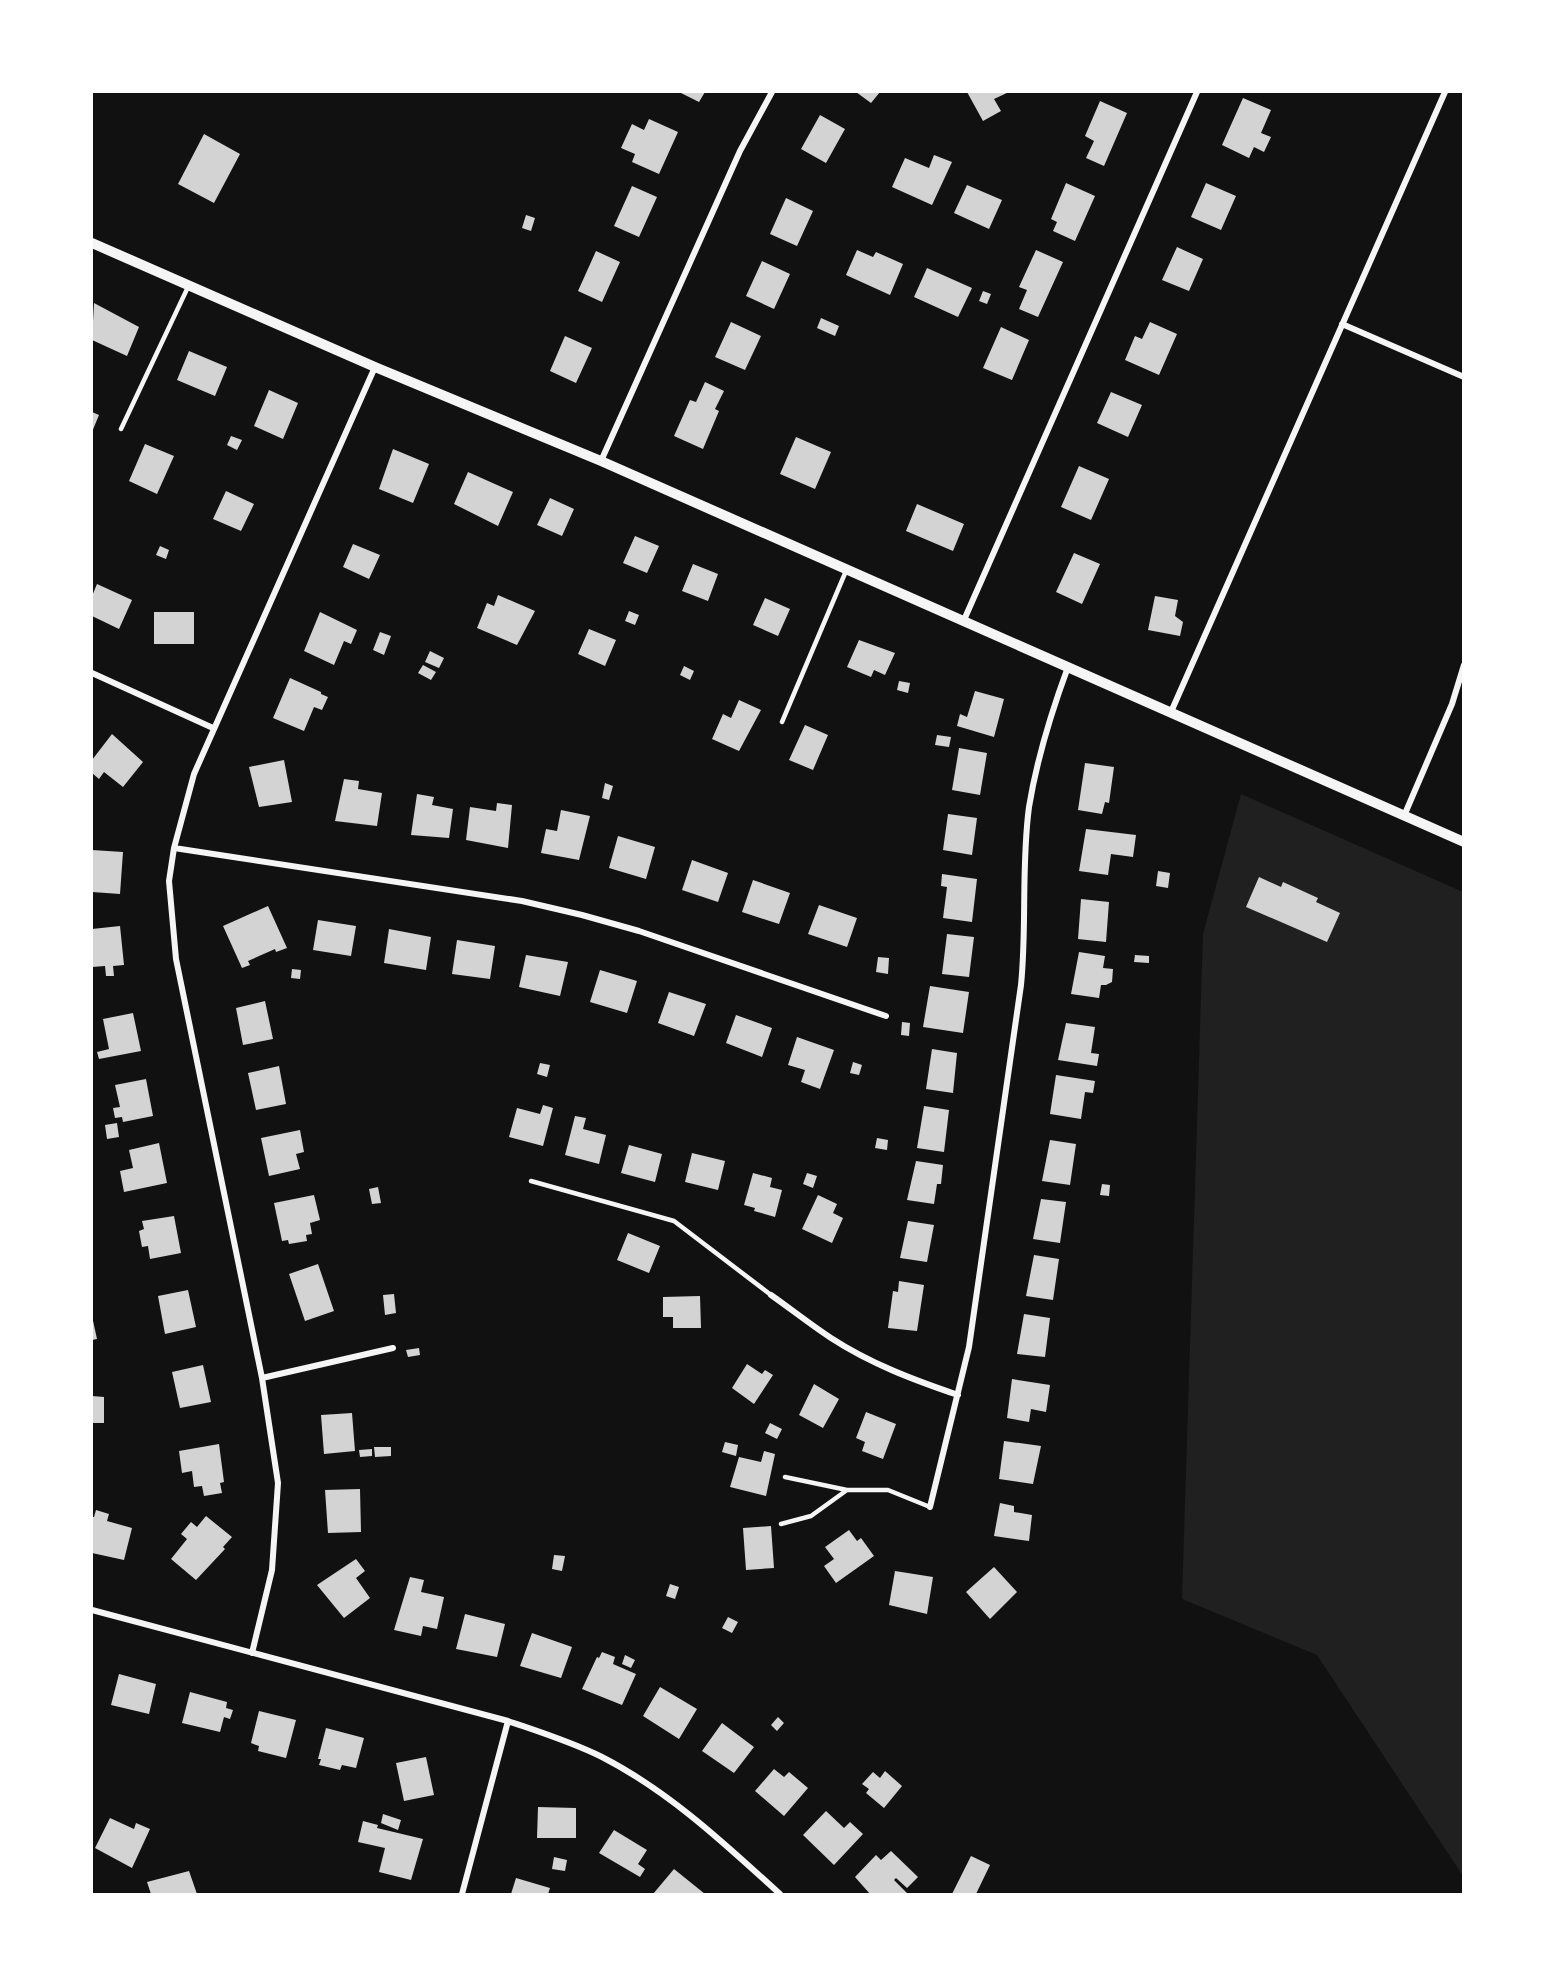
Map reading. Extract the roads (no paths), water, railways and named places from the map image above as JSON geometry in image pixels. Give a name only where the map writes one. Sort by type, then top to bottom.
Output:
[{"type":"street","points":[[601,461],[740,151],[772,92]]},
{"type":"street","points":[[963,620],[1197,92]]},
{"type":"street","points":[[1171,712],[1445,92]]},
{"type":"street","points":[[92,243],[375,367],[601,461],[1464,842]]},
{"type":"street","points":[[1342,324],[1464,377]]},
{"type":"street","points":[[252,1653],[272,1570],[278,1483],[262,1378],[176,959],[169,881],[174,848],[194,774],[375,367]]},
{"type":"street","points":[[1404,816],[1452,704],[1464,665]]},
{"type":"street","points":[[930,1507],[969,1347],[1021,985],[1029,809],[1045,728],[1068,667]]},
{"type":"street","points":[[92,673],[213,728]]},
{"type":"street","points":[[174,848],[522,901],[582,915],[639,931],[886,1016]]},
{"type":"street","points":[[771,1295],[832,1338],[873,1362],[911,1379],[958,1395]]},
{"type":"street","points":[[262,1378],[393,1348]]},
{"type":"street","points":[[92,1610],[508,1721],[601,1756],[641,1779],[714,1834],[780,1894]]},
{"type":"street","points":[[462,1894],[508,1721]]},
{"type":"lane","points":[[121,429],[189,284]]},
{"type":"lane","points":[[782,722],[847,569]]},
{"type":"lane","points":[[531,1181],[674,1221],[771,1295]]},
{"type":"lane","points":[[785,1477],[847,1490],[888,1490],[930,1507]]},
{"type":"lane","points":[[781,1524],[811,1516],[847,1490]]}]
